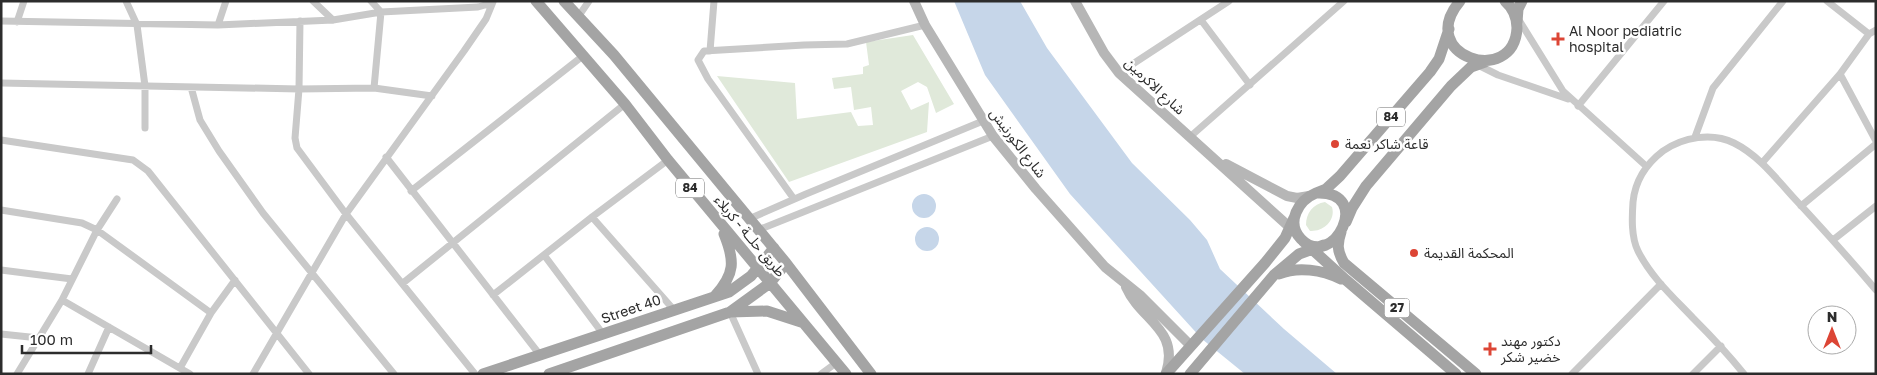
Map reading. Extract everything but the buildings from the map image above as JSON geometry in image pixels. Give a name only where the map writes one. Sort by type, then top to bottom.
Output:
[{"type":"main road","name":"طريق حلــة - كربلاء","points":[[536,1],[625,104],[757,269],[846,374]]},
{"type":"main road","name":"طريق حلــة - كربلاء","points":[[564,1],[755,217],[774,248],[871,374]]},
{"type":"main road","name":"84","points":[[1190,374],[1266,284],[1299,254],[1299,234],[1295,212],[1303,201],[1326,189],[1340,176],[1430,72],[1439,59],[1449,29],[1449,21],[1453,10],[1460,1]]},
{"type":"main road","points":[[1505,1],[1516,18]]},
{"type":"main road","name":"84","points":[[1299,234],[1310,245],[1324,245],[1334,240],[1344,227],[1355,202],[1366,186],[1451,86],[1471,67],[1498,58],[1510,49],[1516,36],[1516,18],[1522,1]]},
{"type":"main road","points":[[1449,29],[1453,45],[1462,54],[1481,63]]},
{"type":"main road","points":[[1313,195],[1332,195],[1338,199],[1344,206],[1346,214],[1344,227]]},
{"type":"main road","points":[[713,298],[726,283],[732,269],[730,249],[721,225]]},
{"type":"main road","name":"27","points":[[1344,227],[1338,253],[1344,263],[1476,374]]},
{"type":"main road","name":"84","points":[[1166,373],[1195,343],[1279,246],[1299,234]]},
{"type":"main road","name":"27","points":[[1299,234],[1352,285],[1456,374]]},
{"type":"main road","name":"Street 40","points":[[483,374],[729,292],[757,269],[774,248]]},
{"type":"main road","points":[[549,374],[730,312],[770,283],[786,263]]},
{"type":"main road","points":[[1266,284],[1279,274],[1289,270],[1302,270],[1334,276],[1352,285]]},
{"type":"main road","points":[[730,312],[767,311],[804,324]]},
{"type":"street","points":[[17,22],[24,1]]},
{"type":"street","points":[[126,1],[138,25],[145,86],[145,128]]},
{"type":"street","points":[[218,25],[226,1]]},
{"type":"street","points":[[313,1],[333,20]]},
{"type":"street","points":[[371,1],[381,12],[374,88]]},
{"type":"street","points":[[429,1],[434,10]]},
{"type":"street","points":[[578,17],[589,1]]},
{"type":"street","points":[[710,51],[714,1]]},
{"type":"street","name":"شارع الكورنيش","points":[[914,1],[925,24],[983,121],[1036,189],[1106,268],[1195,343]]},
{"type":"street","name":"شارع الاكرمين","points":[[1074,1],[1104,53],[1119,73],[1299,234]]},
{"type":"street","points":[[1119,73],[1229,1]]},
{"type":"street","points":[[1190,136],[1344,1]]},
{"type":"street","points":[[1576,104],[1664,1]]},
{"type":"street","points":[[1695,138],[1713,88],[1783,1]]},
{"type":"street","points":[[1762,163],[1840,74],[1872,32],[1827,1]]},
{"type":"street","points":[[1,21],[218,25],[333,20],[381,12],[478,7],[493,2]]},
{"type":"street","points":[[253,374],[346,214],[486,19],[493,2]]},
{"type":"street","points":[[1516,18],[1563,91],[1646,166]]},
{"type":"street","points":[[1201,20],[1250,85]]},
{"type":"street","points":[[300,21],[299,89],[295,138],[297,148],[346,214],[475,374]]},
{"type":"street","points":[[794,199],[702,68],[698,60],[704,51],[804,44],[847,44],[925,24]]},
{"type":"street","points":[[411,190],[584,55]]},
{"type":"street","points":[[1481,63],[1498,76],[1576,104]]},
{"type":"street","points":[[1801,206],[1876,143],[1840,74]]},
{"type":"street","points":[[1,83],[299,89],[374,88],[432,96]]},
{"type":"street","points":[[191,87],[200,120],[262,213],[312,271],[394,374]]},
{"type":"street","points":[[403,283],[625,104]]},
{"type":"street","points":[[755,217],[983,121]]},
{"type":"street","points":[[762,228],[993,136]]},
{"type":"street","points":[[1744,374],[1721,346],[1661,284],[1637,249],[1632,220],[1634,190],[1646,166],[1663,151],[1679,142],[1695,138],[1717,137],[1734,143],[1755,156],[1833,240],[1876,290]]},
{"type":"street","points":[[1,140],[134,160],[148,171],[308,374]]},
{"type":"street","name":"شارع الاكرمين","points":[[1212,156],[1287,196],[1297,198],[1313,195]]},
{"type":"street","points":[[386,157],[540,355]]},
{"type":"street","points":[[493,295],[668,160]]},
{"type":"street","points":[[18,374],[62,300],[97,230],[116,199]]},
{"type":"street","points":[[1833,240],[1876,206]]},
{"type":"street","points":[[1,210],[82,223],[97,230],[211,313]]},
{"type":"street","points":[[592,217],[674,310]]},
{"type":"street","points":[[544,255],[603,334]]},
{"type":"street","points":[[1,270],[72,279]]},
{"type":"street","points":[[180,368],[211,313],[235,280]]},
{"type":"street","points":[[1124,283],[1132,298],[1164,334],[1168,342],[1170,358],[1166,373]]},
{"type":"street","points":[[1572,374],[1661,284]]},
{"type":"street","points":[[62,300],[190,374]]},
{"type":"street","points":[[730,312],[758,374]]},
{"type":"street","points":[[88,374],[109,327]]},
{"type":"street","points":[[1,334],[39,338]]},
{"type":"street","points":[[1693,374],[1721,346]]},
{"type":"street","points":[[821,374],[836,363]]},
{"type":"green space","points":[[913,35],[954,104],[936,113],[927,87],[918,82],[901,91],[911,110],[929,102],[927,132],[789,182],[717,76],[795,83],[797,119],[851,112],[858,126],[873,125],[871,107],[854,110],[851,87],[834,89],[832,78],[863,74],[863,67],[869,65],[866,42]]},
{"type":"green space","points":[[1325,202],[1332,207],[1333,212],[1330,221],[1324,228],[1310,231],[1306,225],[1309,213],[1314,207]]},
{"type":"water","points":[[954,1],[1020,1],[1047,48],[1132,163],[1190,220],[1207,240],[1220,269],[1284,329],[1337,374],[1245,374],[1202,339],[1070,194],[985,75]]},
{"type":"water","points":[[924,194],[933,197],[936,206],[933,215],[924,218],[915,215],[912,206],[915,197]]},
{"type":"water","points":[[927,227],[936,230],[939,239],[936,248],[927,251],[918,248],[915,239],[918,230]]},
{"type":"place","name":"Al Noor pediatric hospital","points":[[1558,39]]},
{"type":"place","name":"قاعة شاكر نعمة","points":[[1335,144]]},
{"type":"place","name":"المحكمة القديمة","points":[[1414,253]]},
{"type":"place","name":"دكتور مهند خضير شكر","points":[[1490,349]]}]
